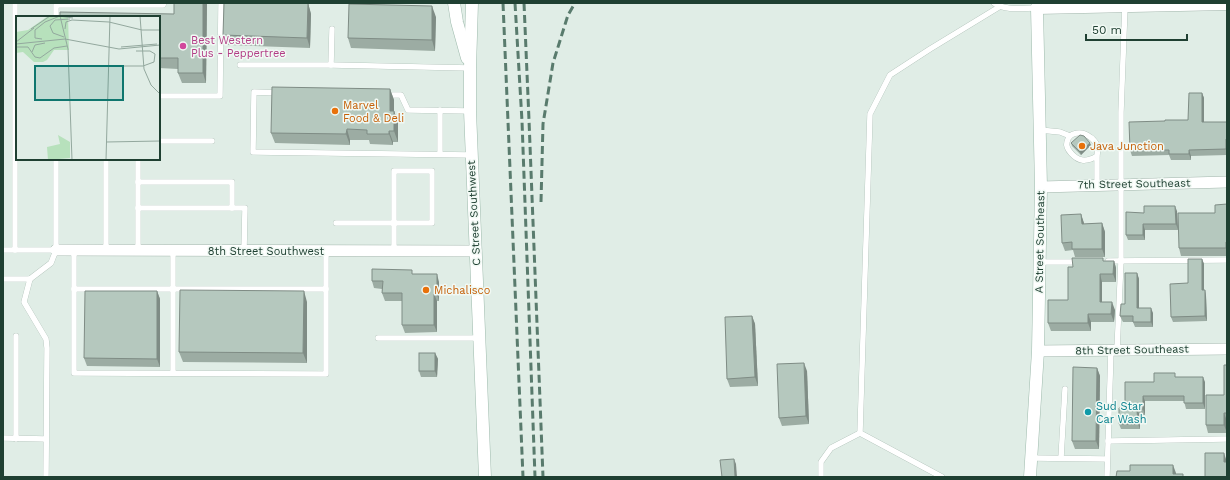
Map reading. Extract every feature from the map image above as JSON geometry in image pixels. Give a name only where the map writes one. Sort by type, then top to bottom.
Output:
[{"type":"main road","name":"C Street Southwest","points":[[454,3],[457,22],[470,68]]},
{"type":"main road","name":"C Street Southwest","points":[[472,3],[470,111],[485,477]]},
{"type":"main road","points":[[1037,5],[1226,3]]},
{"type":"main road","name":"A Street Southeast","points":[[1030,477],[1038,351],[1041,187],[1037,5]]},
{"type":"street","name":"7th Street Southeast","points":[[1041,187],[1227,182]]},
{"type":"street","name":"8th Street Southwest","points":[[56,250],[476,251]]},
{"type":"street","name":"8th Street Southeast","points":[[1038,351],[1227,349]]},
{"type":"lane","points":[[15,3],[15,250]]},
{"type":"lane","points":[[56,16],[56,5],[163,5],[164,3]]},
{"type":"lane","points":[[160,96],[220,96],[221,3]]},
{"type":"lane","points":[[994,3],[999,7],[1009,8],[1037,5]]},
{"type":"lane","points":[[1107,477],[1108,441],[1121,261],[1121,112],[1130,5]]},
{"type":"lane","points":[[860,434],[870,114],[890,76],[930,48],[999,7]]},
{"type":"lane","points":[[331,65],[332,29]]},
{"type":"lane","points":[[240,65],[470,68]]},
{"type":"lane","points":[[285,93],[254,92],[253,152],[472,155]]},
{"type":"lane","points":[[378,95],[401,95],[408,110],[470,111]]},
{"type":"lane","points":[[440,110],[440,154]]},
{"type":"lane","points":[[1040,130],[1060,132],[1070,136]]},
{"type":"lane","points":[[1097,156],[1090,160],[1082,160],[1073,155],[1067,146],[1070,136],[1081,133],[1090,137],[1098,147],[1097,185]]},
{"type":"lane","points":[[160,141],[212,141]]},
{"type":"lane","points":[[46,477],[46,339],[24,302],[30,280],[51,263],[56,250],[56,160]]},
{"type":"lane","points":[[106,160],[106,250]]},
{"type":"lane","points":[[138,160],[138,250]]},
{"type":"lane","points":[[336,223],[394,223],[432,223],[432,171],[394,171],[394,223],[394,251]]},
{"type":"lane","points":[[138,182],[232,182],[232,208]]},
{"type":"lane","points":[[138,208],[245,208],[244,250]]},
{"type":"lane","points":[[3,250],[56,250]]},
{"type":"lane","points":[[74,250],[74,373],[173,374],[326,374],[326,251]]},
{"type":"lane","points":[[173,250],[173,374]]},
{"type":"lane","points":[[1099,262],[1227,260]]},
{"type":"lane","points":[[1039,262],[1084,262]]},
{"type":"lane","points":[[3,279],[30,280]]},
{"type":"lane","points":[[74,289],[326,289]]},
{"type":"lane","points":[[16,336],[16,439]]},
{"type":"lane","points":[[378,338],[480,338]]},
{"type":"lane","points":[[1061,458],[1065,388]]},
{"type":"lane","points":[[821,477],[821,462],[831,448],[860,434]]},
{"type":"lane","points":[[860,434],[942,477]]},
{"type":"lane","points":[[3,438],[46,439]]},
{"type":"lane","points":[[1108,441],[1227,439]]},
{"type":"lane","points":[[1031,458],[1107,459]]},
{"type":"building","name":"Best Western Plus - Peppertree","points":[[174,3],[203,3],[203,73],[178,73],[178,58],[160,58],[160,16],[60,16],[60,12],[174,14]]},
{"type":"building","points":[[224,3],[308,3],[307,38],[223,35]]},
{"type":"building","points":[[349,4],[432,6],[432,40],[348,38]]},
{"type":"building","name":"Marvel Food & Deli","points":[[272,87],[390,89],[390,111],[394,111],[394,131],[389,131],[389,134],[367,134],[367,130],[347,129],[346,134],[271,133]]},
{"type":"building","points":[[1189,93],[1202,93],[1202,122],[1227,122],[1226,149],[1189,150],[1189,154],[1169,154],[1169,150],[1130,150],[1129,122],[1188,120]]},
{"type":"building","name":"Java Junction","points":[[1080,135],[1084,136],[1090,143],[1080,152],[1071,143]]},
{"type":"building","points":[[1227,204],[1226,248],[1179,248],[1178,213],[1215,213],[1215,205]]},
{"type":"building","points":[[1144,206],[1175,206],[1176,224],[1143,224],[1143,235],[1126,235],[1126,212],[1144,213]]},
{"type":"building","points":[[1081,214],[1082,224],[1102,223],[1102,249],[1072,249],[1072,242],[1062,243],[1061,215]]},
{"type":"building","points":[[1072,258],[1103,258],[1103,261],[1114,261],[1113,274],[1100,274],[1100,302],[1112,302],[1111,314],[1088,314],[1088,323],[1048,323],[1048,300],[1068,300],[1068,267],[1073,267]]},
{"type":"building","points":[[1188,259],[1202,259],[1202,290],[1205,290],[1205,316],[1171,317],[1170,284],[1188,283]]},
{"type":"building","points":[[372,269],[412,270],[412,274],[437,274],[437,294],[434,294],[434,325],[402,325],[402,293],[382,293],[383,281],[372,281]]},
{"type":"building","points":[[1125,273],[1137,273],[1137,308],[1151,308],[1151,322],[1133,322],[1133,316],[1120,316],[1121,304],[1125,304]]},
{"type":"building","points":[[180,290],[304,291],[303,353],[179,352]]},
{"type":"building","points":[[85,291],[157,291],[157,359],[84,358]]},
{"type":"building","points":[[752,316],[755,377],[727,379],[725,317]]},
{"type":"building","points":[[419,353],[435,353],[435,371],[419,371]]},
{"type":"building","points":[[804,363],[806,416],[779,418],[777,364]]},
{"type":"building","points":[[1224,365],[1227,365],[1227,413],[1224,413],[1224,425],[1206,425],[1206,395],[1224,395]]},
{"type":"building","name":"Sud Star Car Wash","points":[[1073,367],[1097,368],[1096,441],[1072,441]]},
{"type":"building","points":[[1154,373],[1175,373],[1175,377],[1203,377],[1203,403],[1184,403],[1184,396],[1143,396],[1143,409],[1137,410],[1138,424],[1119,424],[1119,408],[1125,408],[1125,382],[1154,382]]},
{"type":"building","points":[[1205,453],[1224,453],[1224,462],[1227,462],[1227,477],[1205,477]]},
{"type":"building","points":[[734,459],[735,477],[722,477],[720,460]]},
{"type":"building","points":[[1130,465],[1173,465],[1173,474],[1183,474],[1183,477],[1116,477],[1117,471],[1130,471]]},
{"type":"railway","points":[[503,3],[523,477]]},
{"type":"railway","points":[[515,3],[522,121],[535,477]]},
{"type":"railway","points":[[524,3],[543,477]]},
{"type":"railway","points":[[541,202],[543,124],[553,63],[568,15],[575,3]]},
{"type":"place","name":"Best Western Plus - Peppertree","points":[[183,46]]},
{"type":"place","name":"Marvel Food & Deli","points":[[335,111]]},
{"type":"place","name":"Java Junction","points":[[1082,146]]},
{"type":"place","name":"Michalisco","points":[[426,290]]},
{"type":"place","name":"Sud Star Car Wash","points":[[1088,412]]}]
